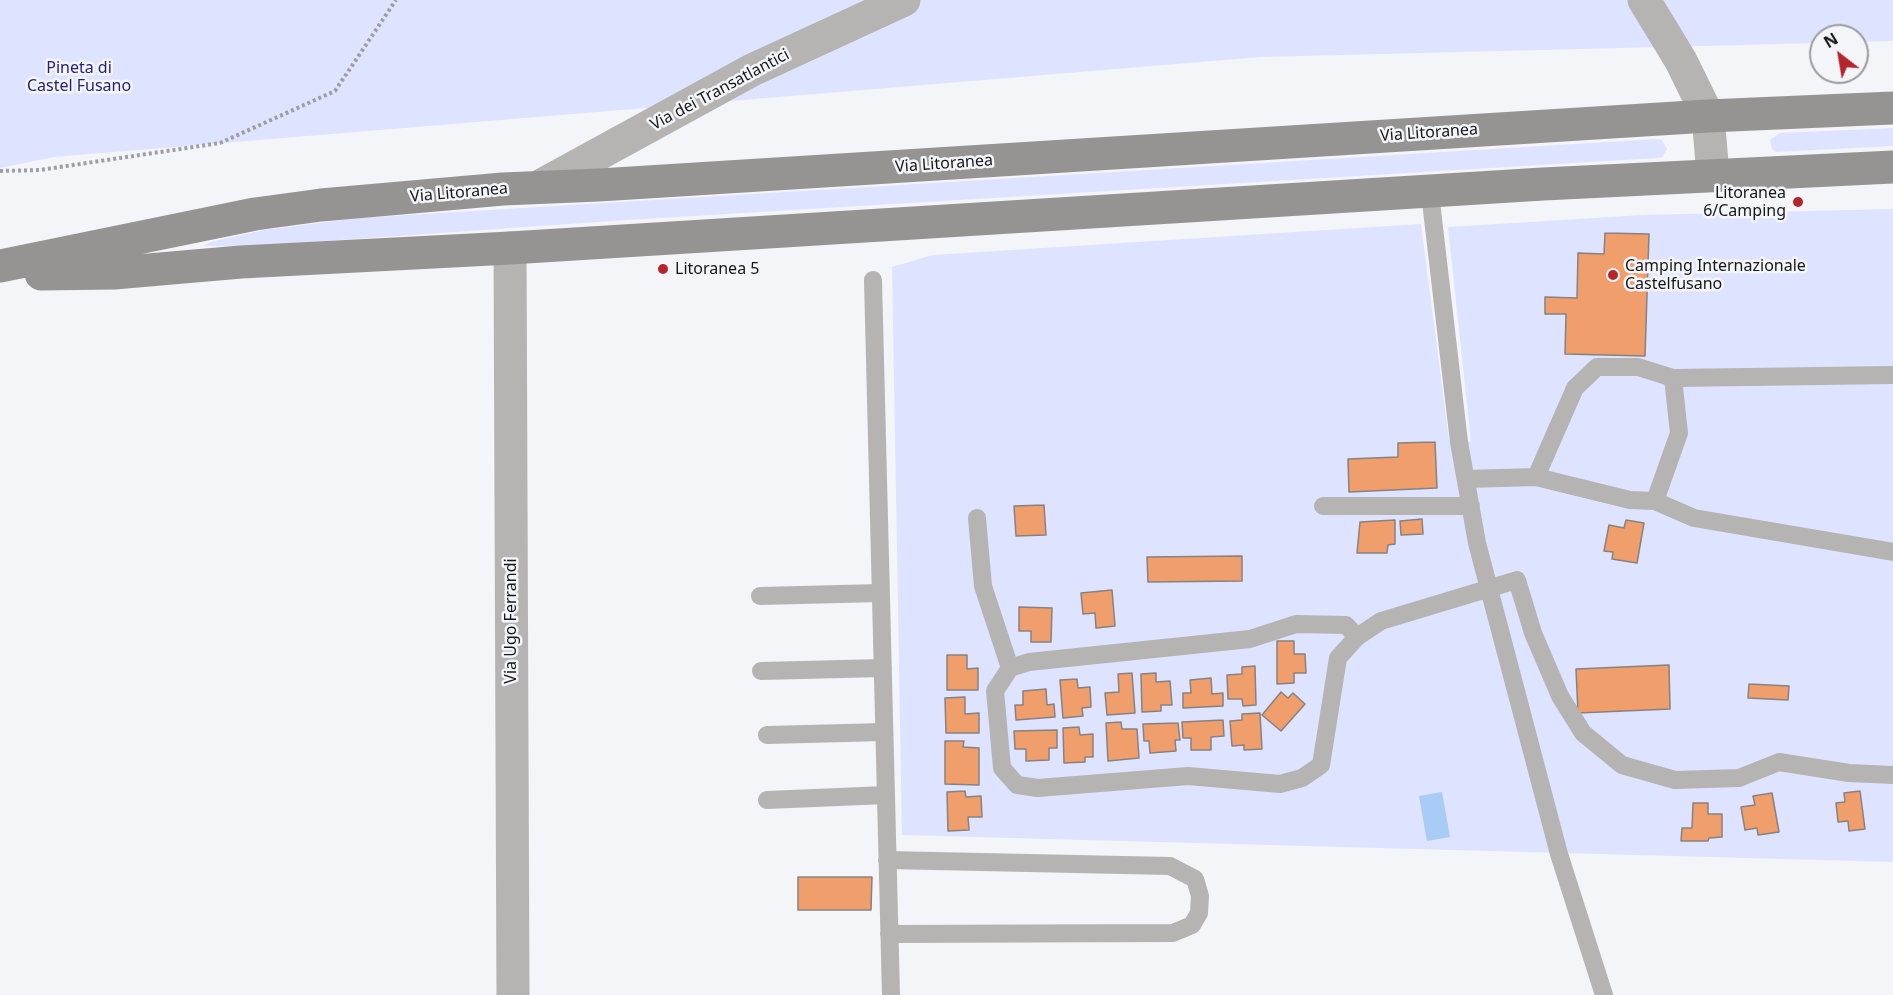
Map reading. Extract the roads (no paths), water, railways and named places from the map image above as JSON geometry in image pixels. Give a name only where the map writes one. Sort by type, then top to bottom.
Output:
[{"type":"main road","name":"Via Litoranea","points":[[0,266],[255,214],[321,205],[540,186],[634,183],[1708,116],[1893,108]]},
{"type":"main road","points":[[0,274],[114,273],[241,262],[510,248],[1713,175],[1893,167]]},
{"type":"street","name":"Via dei Transatlantici","points":[[540,186],[752,70],[904,0]]},
{"type":"street","points":[[1644,0],[1681,62],[1708,116],[1713,175]]},
{"type":"street","name":"Via Ugo Ferrandi","points":[[510,248],[513,995]]},
{"type":"lane","points":[[1430,193],[1466,479],[1487,587],[1559,854],[1597,979],[1604,995]]},
{"type":"lane","points":[[873,280],[891,995]]},
{"type":"lane","points":[[1536,477],[1575,388],[1597,367],[1638,367],[1674,378],[1893,375]]},
{"type":"lane","points":[[1655,501],[1679,433],[1674,378]]},
{"type":"lane","points":[[1466,479],[1536,477],[1630,500],[1655,501],[1694,518],[1893,552]]},
{"type":"lane","points":[[1323,506],[1471,506]]},
{"type":"lane","points":[[977,518],[983,586],[1010,668]]},
{"type":"lane","points":[[1357,637],[1346,625],[1296,624],[1250,639],[1029,662],[1010,668],[995,691],[998,744],[1002,768],[1017,785],[1038,788],[1188,776],[1280,784],[1302,778],[1321,765],[1338,658],[1357,637],[1381,621],[1487,587],[1517,580],[1533,633],[1560,696],[1583,733],[1622,765],[1675,780],[1739,778],[1779,762],[1849,772],[1893,775]]},
{"type":"lane","points":[[760,596],[880,593]]},
{"type":"lane","points":[[761,671],[882,668]]},
{"type":"lane","points":[[767,735],[884,732]]},
{"type":"lane","points":[[767,800],[886,795]]},
{"type":"lane","points":[[887,860],[1170,866],[1195,879],[1200,896],[1199,913],[1192,925],[1173,933],[889,934]]},
{"type":"water","points":[[1442,792],[1450,837],[1427,841],[1419,796]]},
{"type":"place","name":"Litoranea 6/Camping","points":[[1798,202]]},
{"type":"place","name":"Litoranea 5","points":[[663,269]]},
{"type":"place","name":"Camping Internazionale Castelfusano","points":[[1613,275]]},
{"type":"park label","name":"Pineta di Castel Fusano","points":[[79,77]]}]
